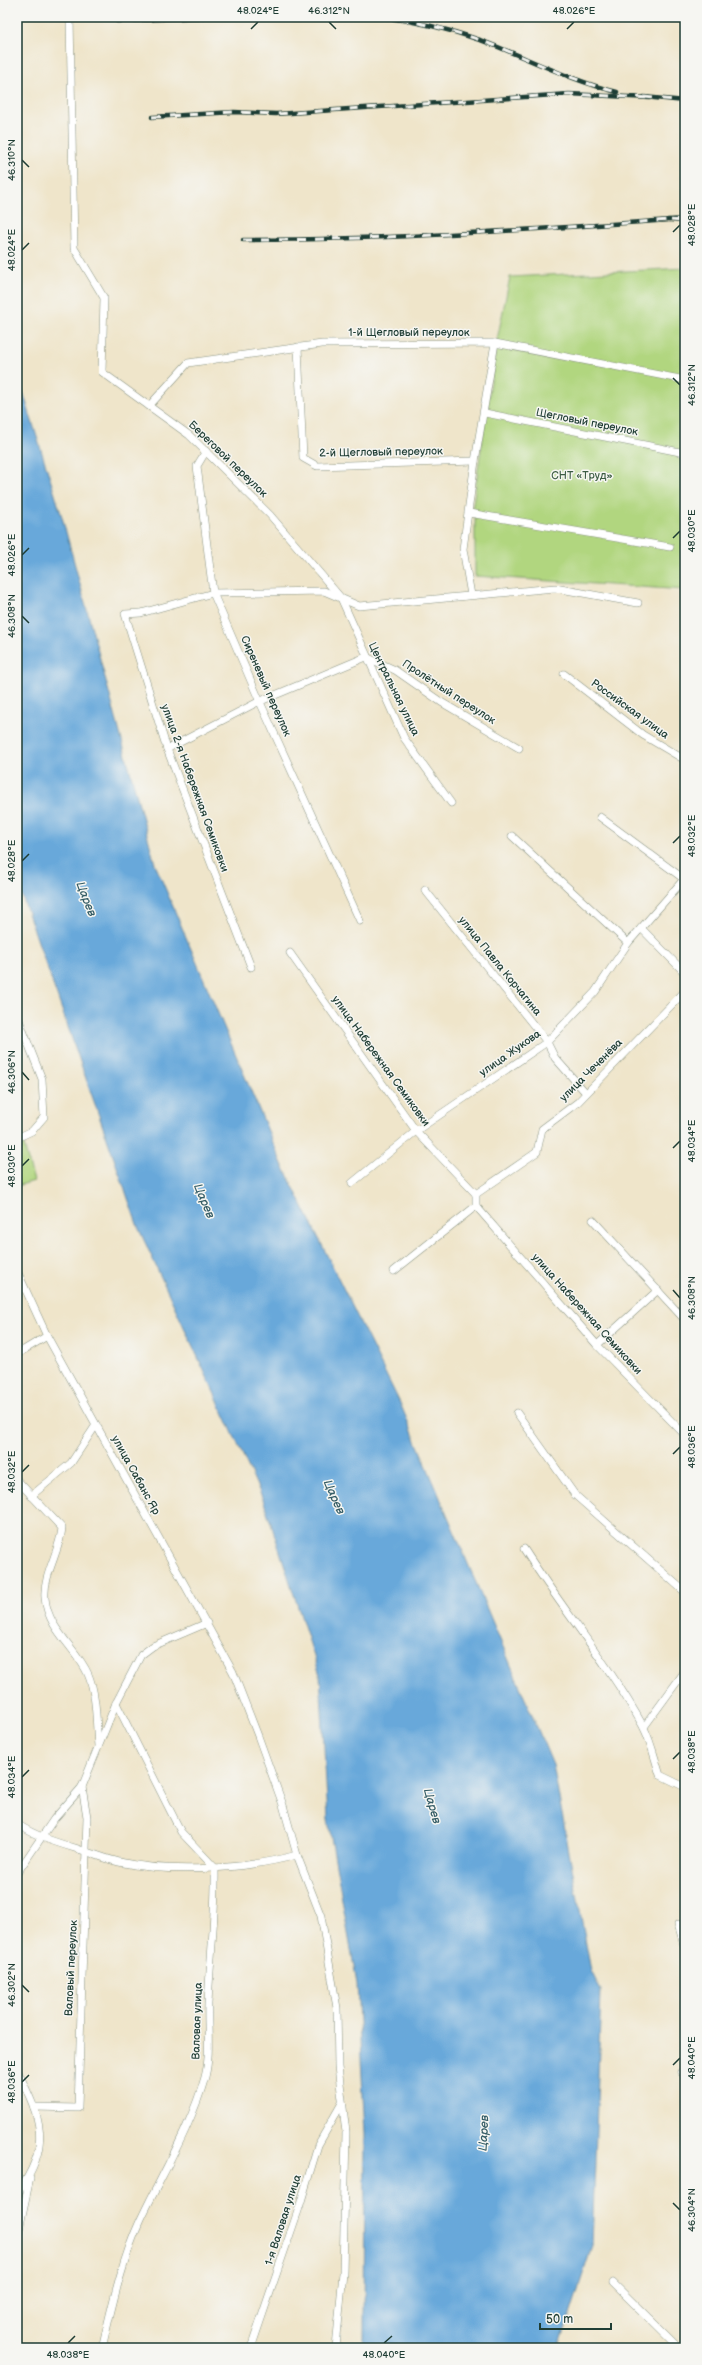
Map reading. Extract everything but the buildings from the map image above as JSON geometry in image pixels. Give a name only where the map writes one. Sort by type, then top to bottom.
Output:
[{"type":"street","name":"Береговой переулок","points":[[70,17],[74,248],[104,298],[102,372],[189,434],[270,515],[342,598]]},
{"type":"street","name":"1-й Щегловый переулок","points":[[149,406],[188,363],[322,344],[495,343],[685,380]]},
{"type":"street","points":[[471,595],[463,549],[475,461],[485,413],[495,343]]},
{"type":"street","name":"2-й Щегловый переулок","points":[[298,347],[303,458],[317,466],[475,461]]},
{"type":"street","name":"Щегловый переулок","points":[[485,413],[685,453]]},
{"type":"street","name":"Сиреневый переулок","points":[[206,451],[197,466],[213,593],[260,702],[360,920]]},
{"type":"street","points":[[469,513],[670,547]]},
{"type":"street","points":[[213,593],[324,591],[360,606],[555,588],[638,603]]},
{"type":"street","name":"улица 2-я Набережная Семиковки","points":[[213,593],[141,613],[125,614],[167,749],[251,967]]},
{"type":"street","name":"Центральная улица","points":[[342,598],[366,657],[404,738],[450,803]]},
{"type":"street","points":[[167,749],[260,702],[366,657]]},
{"type":"street","name":"Пролётный переулок","points":[[366,657],[395,670],[441,702],[519,748]]},
{"type":"street","name":"Российская улица","points":[[564,674],[643,735],[685,760]]},
{"type":"street","points":[[600,817],[685,878]]},
{"type":"street","points":[[512,836],[628,943]]},
{"type":"street","name":"улица Жукова","points":[[352,1183],[416,1131],[547,1042],[595,992],[628,943],[685,878]]},
{"type":"street","name":"улица Павла Корчагина","points":[[425,890],[547,1042],[555,1058],[586,1093]]},
{"type":"street","points":[[641,928],[685,973]]},
{"type":"street","name":"улица Набережная Семиковки","points":[[290,953],[416,1131],[476,1194]]},
{"type":"street","name":"улица Чеченёва","points":[[476,1194],[537,1152],[542,1129],[586,1093],[685,991]]},
{"type":"street","points":[[17,1015],[42,1079],[44,1117],[32,1131],[17,1138]]},
{"type":"street","points":[[394,1271],[476,1206],[476,1194]]},
{"type":"street","name":"улица Набережная Семиковки","points":[[476,1206],[597,1345],[685,1435]]},
{"type":"street","points":[[593,1220],[685,1320]]},
{"type":"street","name":"улица Сабанс Яр","points":[[17,1270],[22,1278],[47,1336],[233,1672],[283,1805],[297,1855],[321,1916],[337,2008],[338,2067],[346,2132],[343,2273],[336,2348]]},
{"type":"street","points":[[597,1345],[658,1290]]},
{"type":"street","points":[[17,1354],[47,1336]]},
{"type":"street","points":[[517,1413],[575,1495],[685,1592]]},
{"type":"street","points":[[31,1496],[71,1463],[96,1425]]},
{"type":"street","points":[[17,1480],[62,1528],[46,1584],[45,1598],[48,1614],[56,1629],[84,1666],[92,1684],[98,1748]]},
{"type":"street","points":[[524,1548],[547,1585],[579,1626],[644,1728],[660,1776],[685,1787]]},
{"type":"street","points":[[17,1873],[41,1838],[82,1787],[116,1703],[142,1655],[153,1646],[207,1623]]},
{"type":"street","points":[[644,1728],[683,1680],[685,1671]]},
{"type":"street","points":[[116,1703],[181,1832],[215,1868]]},
{"type":"street","name":"Валовый переулок","points":[[34,2108],[78,2108],[87,1817],[82,1787]]},
{"type":"street","points":[[17,1824],[41,1838],[119,1862],[147,1866],[215,1868],[268,1863],[297,1855]]},
{"type":"street","name":"Валовая улица","points":[[102,2348],[113,2301],[136,2232],[188,2120],[204,2077],[207,2064],[208,2004],[216,1896],[215,1868]]},
{"type":"street","points":[[678,1924],[685,1948]]},
{"type":"street","points":[[17,2070],[34,2108],[40,2145],[39,2156],[31,2174],[17,2194]]},
{"type":"street","name":"1-я Валовая улица","points":[[252,2348],[300,2208],[318,2145],[342,2103]]},
{"type":"street","points":[[17,2239],[31,2174]]},
{"type":"street","points":[[613,2283],[679,2348]]},
{"type":"green space","name":"СНТ «Труд»","points":[[685,268],[685,590],[475,576],[475,518],[472,510],[497,340],[510,277]]},
{"type":"green space","points":[[17,1121],[34,1181],[17,1186]]},
{"type":"water","name":"Царев","points":[[17,373],[62,517],[155,864],[282,1164],[400,1403],[553,1765],[591,1971],[601,1991],[592,2246],[559,2348],[364,2348],[365,2133],[357,1984],[328,1820],[320,1675],[263,1499],[138,1227],[22,896],[17,874]]},
{"type":"railway","points":[[117,21],[203,17]]},
{"type":"railway","points":[[382,17],[419,23],[468,36],[582,81],[617,92]]},
{"type":"railway","points":[[152,117],[234,112],[276,114],[569,94],[650,98]]},
{"type":"railway","points":[[644,97],[685,101]]},
{"type":"railway","points":[[685,219],[669,220],[685,221]]},
{"type":"railway","points":[[243,240],[297,240],[510,231],[669,220]]}]
